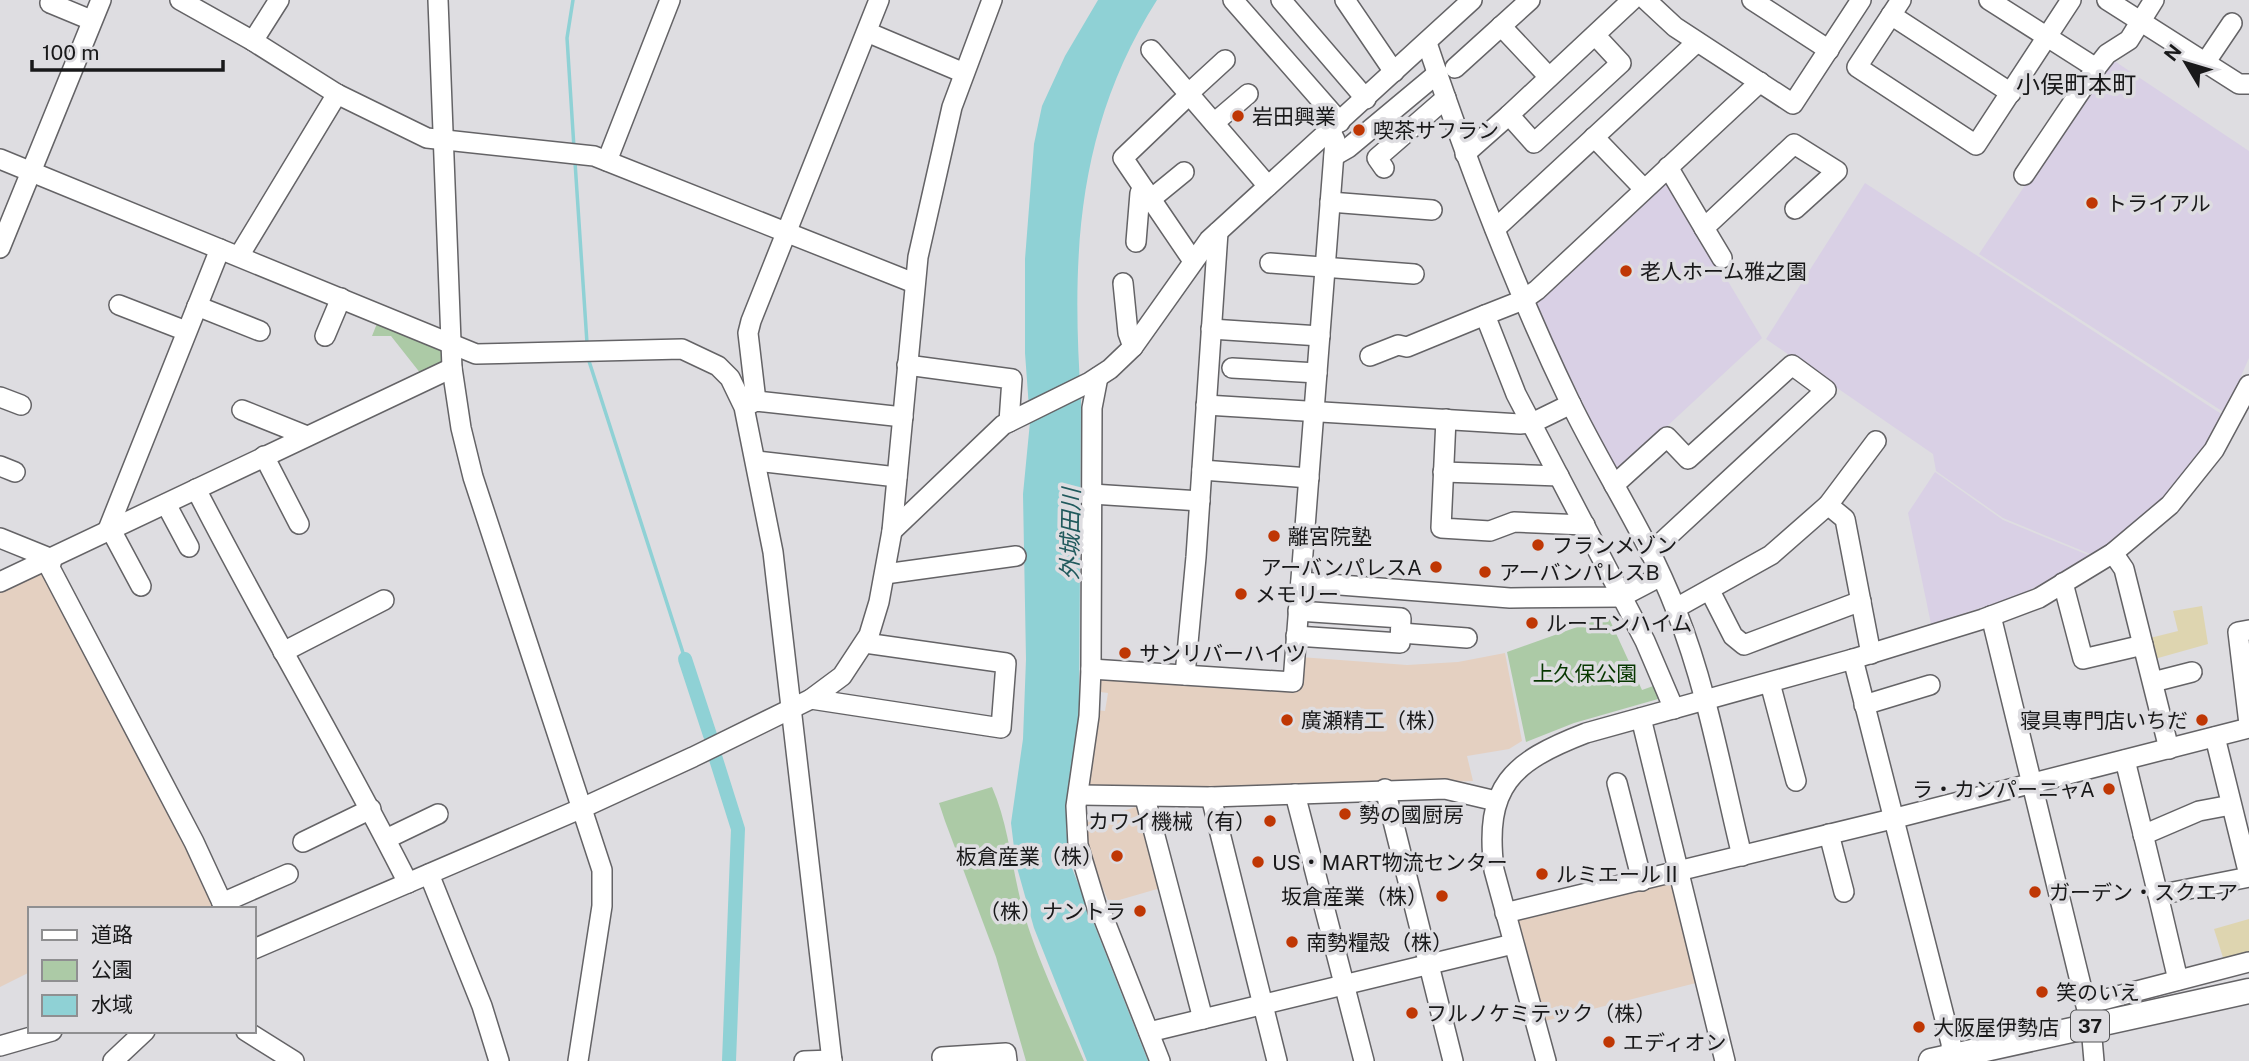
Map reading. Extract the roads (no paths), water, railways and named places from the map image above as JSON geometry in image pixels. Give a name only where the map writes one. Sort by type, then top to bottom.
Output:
[{"type":"main road","name":"37","points":[[1945,1059],[2249,991]]},
{"type":"street","points":[[0,248],[101,0]]},
{"type":"street","points":[[180,0],[253,41],[337,94],[427,138],[575,154],[607,161],[914,284]]},
{"type":"street","points":[[253,41],[279,0]]},
{"type":"street","points":[[607,161],[670,0]]},
{"type":"street","points":[[804,1061],[832,1060],[793,708],[773,552],[756,461],[750,404],[748,333],[879,0]]},
{"type":"street","points":[[256,949],[580,809],[811,699],[842,676],[865,643],[885,573],[892,531],[914,284],[946,130],[992,0]]},
{"type":"street","points":[[1091,669],[1293,681],[1335,126],[1233,0]]},
{"type":"street","points":[[1281,0],[1366,99]]},
{"type":"street","points":[[1345,0],[1394,72]]},
{"type":"street","points":[[892,531],[1012,420],[1094,380],[1133,347],[1217,232],[1472,0]]},
{"type":"street","points":[[1334,156],[1446,71],[1530,0]]},
{"type":"street","points":[[1465,154],[1632,0]]},
{"type":"street","points":[[1646,0],[1675,27],[1793,104],[1861,0]]},
{"type":"street","points":[[1752,0],[1829,50]]},
{"type":"street","points":[[1989,0],[2096,68]]},
{"type":"street","points":[[2011,93],[1896,8],[1857,67],[1976,145],[2011,93],[2071,0]]},
{"type":"street","points":[[2107,0],[2239,84],[2249,84]]},
{"type":"street","points":[[2024,176],[2106,54],[2129,40],[2154,0]]},
{"type":"street","points":[[434,1],[444,139],[452,368],[461,428],[473,477],[580,809],[600,860],[603,886],[578,1061]]},
{"type":"street","points":[[50,3],[91,20]]},
{"type":"street","points":[[2205,63],[2232,23]]},
{"type":"street","points":[[1501,26],[1549,77]]},
{"type":"street","points":[[867,32],[964,73]]},
{"type":"street","points":[[1509,115],[1534,143],[1583,98],[1621,62],[1595,35]]},
{"type":"street","points":[[1496,229],[1697,42]]},
{"type":"street","points":[[1427,43],[1446,71],[1446,98],[1465,154],[1524,300],[1571,404],[1676,608],[1704,700],[1742,856]]},
{"type":"street","points":[[1151,50],[1268,187]]},
{"type":"street","points":[[1194,261],[1123,159],[1225,60]]},
{"type":"street","points":[[1370,356],[1398,345],[1407,347],[1524,300],[1760,82]]},
{"type":"street","points":[[239,256],[337,94]]},
{"type":"street","points":[[1214,123],[1248,94]]},
{"type":"street","points":[[1384,168],[1377,158],[1446,98]]},
{"type":"street","points":[[1594,137],[1644,189]]},
{"type":"street","points":[[1704,229],[1794,144],[1837,171],[1795,209]]},
{"type":"street","points":[[0,159],[485,355],[663,348],[699,355],[730,378],[750,404],[903,417]]},
{"type":"street","points":[[1668,167],[1722,258]]},
{"type":"street","points":[[1136,242],[1140,193],[1148,194],[1184,172]]},
{"type":"street","points":[[1330,202],[1432,210]]},
{"type":"street","points":[[1185,675],[1200,501],[1217,232]]},
{"type":"street","points":[[109,531],[220,249]]},
{"type":"street","points":[[1270,263],[1414,274]]},
{"type":"street","points":[[1122,283],[1128,333],[1133,347]]},
{"type":"street","points":[[325,336],[341,298]]},
{"type":"street","points":[[119,305],[186,331]]},
{"type":"street","points":[[197,306],[260,331]]},
{"type":"street","points":[[1485,315],[1516,394],[1645,641],[1674,709]]},
{"type":"street","points":[[1212,329],[1320,336]]},
{"type":"street","points":[[907,365],[1012,379],[1012,420]]},
{"type":"street","points":[[1614,485],[1667,437],[1688,459],[1792,365],[1826,390],[1650,553]]},
{"type":"street","points":[[0,582],[452,368]]},
{"type":"street","points":[[1232,368],[1317,373]]},
{"type":"street","points":[[1094,380],[1091,669],[1076,819],[1081,863],[1160,1061]]},
{"type":"street","points":[[1546,1061],[1505,913],[1491,847],[1496,801],[1511,777],[1534,755],[1586,733],[1862,657],[2039,598],[2113,553],[2155,520],[2193,478],[2227,429],[2249,385]]},
{"type":"street","points":[[0,397],[21,405]]},
{"type":"street","points":[[1206,405],[1532,423],[1571,404]]},
{"type":"street","points":[[242,410],[307,436]]},
{"type":"street","points":[[1446,419],[1441,528],[1490,531],[1514,522],[1585,525]]},
{"type":"street","points":[[1676,608],[1771,555],[1828,505],[1876,441]]},
{"type":"street","points":[[264,456],[299,524]]},
{"type":"street","points":[[756,461],[897,477]]},
{"type":"street","points":[[1202,471],[1309,478]]},
{"type":"street","points":[[1443,472],[1559,476]]},
{"type":"street","points":[[196,489],[408,883]]},
{"type":"street","points":[[1092,494],[1200,501]]},
{"type":"street","points":[[166,504],[189,547]]},
{"type":"street","points":[[1828,505],[1845,519],[1861,601],[1864,705],[1951,1043],[1945,1059]]},
{"type":"street","points":[[109,531],[141,586]]},
{"type":"street","points":[[0,538],[52,559]]},
{"type":"street","points":[[2113,553],[2124,569],[2169,748]]},
{"type":"street","points":[[885,573],[1016,556]]},
{"type":"street","points":[[52,559],[50,568],[194,842],[224,906],[288,874]]},
{"type":"street","points":[[1301,583],[1510,598],[1621,597],[1661,576]]},
{"type":"street","points":[[2063,583],[2083,659],[2143,645]]},
{"type":"street","points":[[1710,591],[1733,636],[1744,645],[1861,601]]},
{"type":"street","points":[[283,652],[384,600]]},
{"type":"street","points":[[1296,636],[1400,643],[1401,634],[1401,618],[1298,611]]},
{"type":"street","points":[[1991,616],[2088,1011],[2178,980],[2249,962]]},
{"type":"street","points":[[1505,913],[1892,819],[2249,726],[2238,632],[2249,631]]},
{"type":"street","points":[[1401,634],[1467,638]]},
{"type":"street","points":[[811,699],[1001,729],[1006,663],[865,643]]},
{"type":"street","points":[[2153,682],[2192,672]]},
{"type":"street","points":[[1770,683],[1796,781]]},
{"type":"street","points":[[1864,705],[1930,685]]},
{"type":"street","points":[[1641,718],[1725,1061]]},
{"type":"street","points":[[2158,895],[2248,868],[2215,737]]},
{"type":"street","points":[[2125,760],[2178,980]]},
{"type":"street","points":[[1617,783],[1642,881]]},
{"type":"street","points":[[1385,789],[1453,1061]]},
{"type":"street","points":[[1080,795],[1211,797],[1445,789],[1496,801]]},
{"type":"street","points":[[1295,794],[1364,1061]]},
{"type":"street","points":[[1211,797],[1277,1061]]},
{"type":"street","points":[[1145,798],[1203,1019]]},
{"type":"street","points":[[2143,835],[2199,811],[2231,805]]},
{"type":"street","points":[[303,842],[371,810]]},
{"type":"street","points":[[386,839],[438,814]]},
{"type":"street","points":[[1829,834],[1844,892]]},
{"type":"street","points":[[429,874],[482,1006],[499,1061]]},
{"type":"street","points":[[1149,1032],[1513,944]]},
{"type":"street","points":[[0,1046],[45,1033]]},
{"type":"street","points":[[113,1061],[143,1033]]},
{"type":"street","points":[[249,1033],[295,1061]]},
{"type":"street","points":[[2092,1038],[2094,1061]]},
{"type":"street","points":[[943,1061],[942,1057],[1006,1054],[1007,1061]]},
{"type":"water","name":"外城田川","points":[[1098,0],[1157,0],[1130,47],[1110,95],[1095,143],[1085,192],[1077,293],[1081,399],[1079,719],[1066,829],[1070,863],[1148,1061],[1087,1061],[1034,928],[1016,864],[1011,823],[1023,739],[1026,659],[1023,494],[1030,422],[1025,353],[1025,259],[1034,144],[1042,106],[1065,56]]},
{"type":"waterway","points":[[573,0],[567,38],[574,148]]},
{"type":"waterway","points":[[575,162],[587,343]]},
{"type":"waterway","points":[[588,358],[685,659]]},
{"type":"waterway","points":[[685,659],[710,735]]},
{"type":"waterway","points":[[715,756],[738,829],[729,1061]]},
{"type":"place","name":"岩田興業","points":[[1238,116]]},
{"type":"place","name":"喫茶サフラン","points":[[1359,130]]},
{"type":"place","name":"トライアル","points":[[2092,203]]},
{"type":"place","name":"老人ホーム雅之園","points":[[1626,271]]},
{"type":"place","name":"離宮院塾","points":[[1274,536]]},
{"type":"place","name":"フランメゾン","points":[[1538,545]]},
{"type":"place","name":"アーバンパレスA","points":[[1436,567]]},
{"type":"place","name":"アーバンパレスB","points":[[1485,572]]},
{"type":"place","name":"メモリー","points":[[1241,594]]},
{"type":"place","name":"ルーエンハイム","points":[[1532,623]]},
{"type":"place","name":"サンリバーハイツ","points":[[1125,653]]},
{"type":"place","name":"廣瀬精工（株）","points":[[1287,720]]},
{"type":"place","name":"寝具専門店いちだ","points":[[2202,720]]},
{"type":"place","name":"ラ・カンパーニャA","points":[[2109,789]]},
{"type":"place","name":"勢の國厨房","points":[[1345,814]]},
{"type":"place","name":"カワイ機械（有）","points":[[1270,821]]},
{"type":"place","name":"板倉産業（株）","points":[[1117,856]]},
{"type":"place","name":"US・MART物流センター","points":[[1258,862]]},
{"type":"place","name":"ルミエールⅡ","points":[[1542,874]]},
{"type":"place","name":"ガーデン・スクエア","points":[[2035,892]]},
{"type":"place","name":"坂倉産業（株）","points":[[1442,896]]},
{"type":"place","name":"（株）ナントラ","points":[[1140,911]]},
{"type":"place","name":"南勢糧殻（株）","points":[[1292,942]]},
{"type":"place","name":"笑のいえ","points":[[2042,992]]},
{"type":"place","name":"フルノケミテック（株）","points":[[1412,1013]]},
{"type":"place","name":"大阪屋伊勢店","points":[[1919,1027]]},
{"type":"place","name":"エディオン","points":[[1609,1042]]},
{"type":"district","name":"小俣町本町","points":[[2076,84]]},
{"type":"park label","name":"上久保公園","points":[[1585,673]]}]
